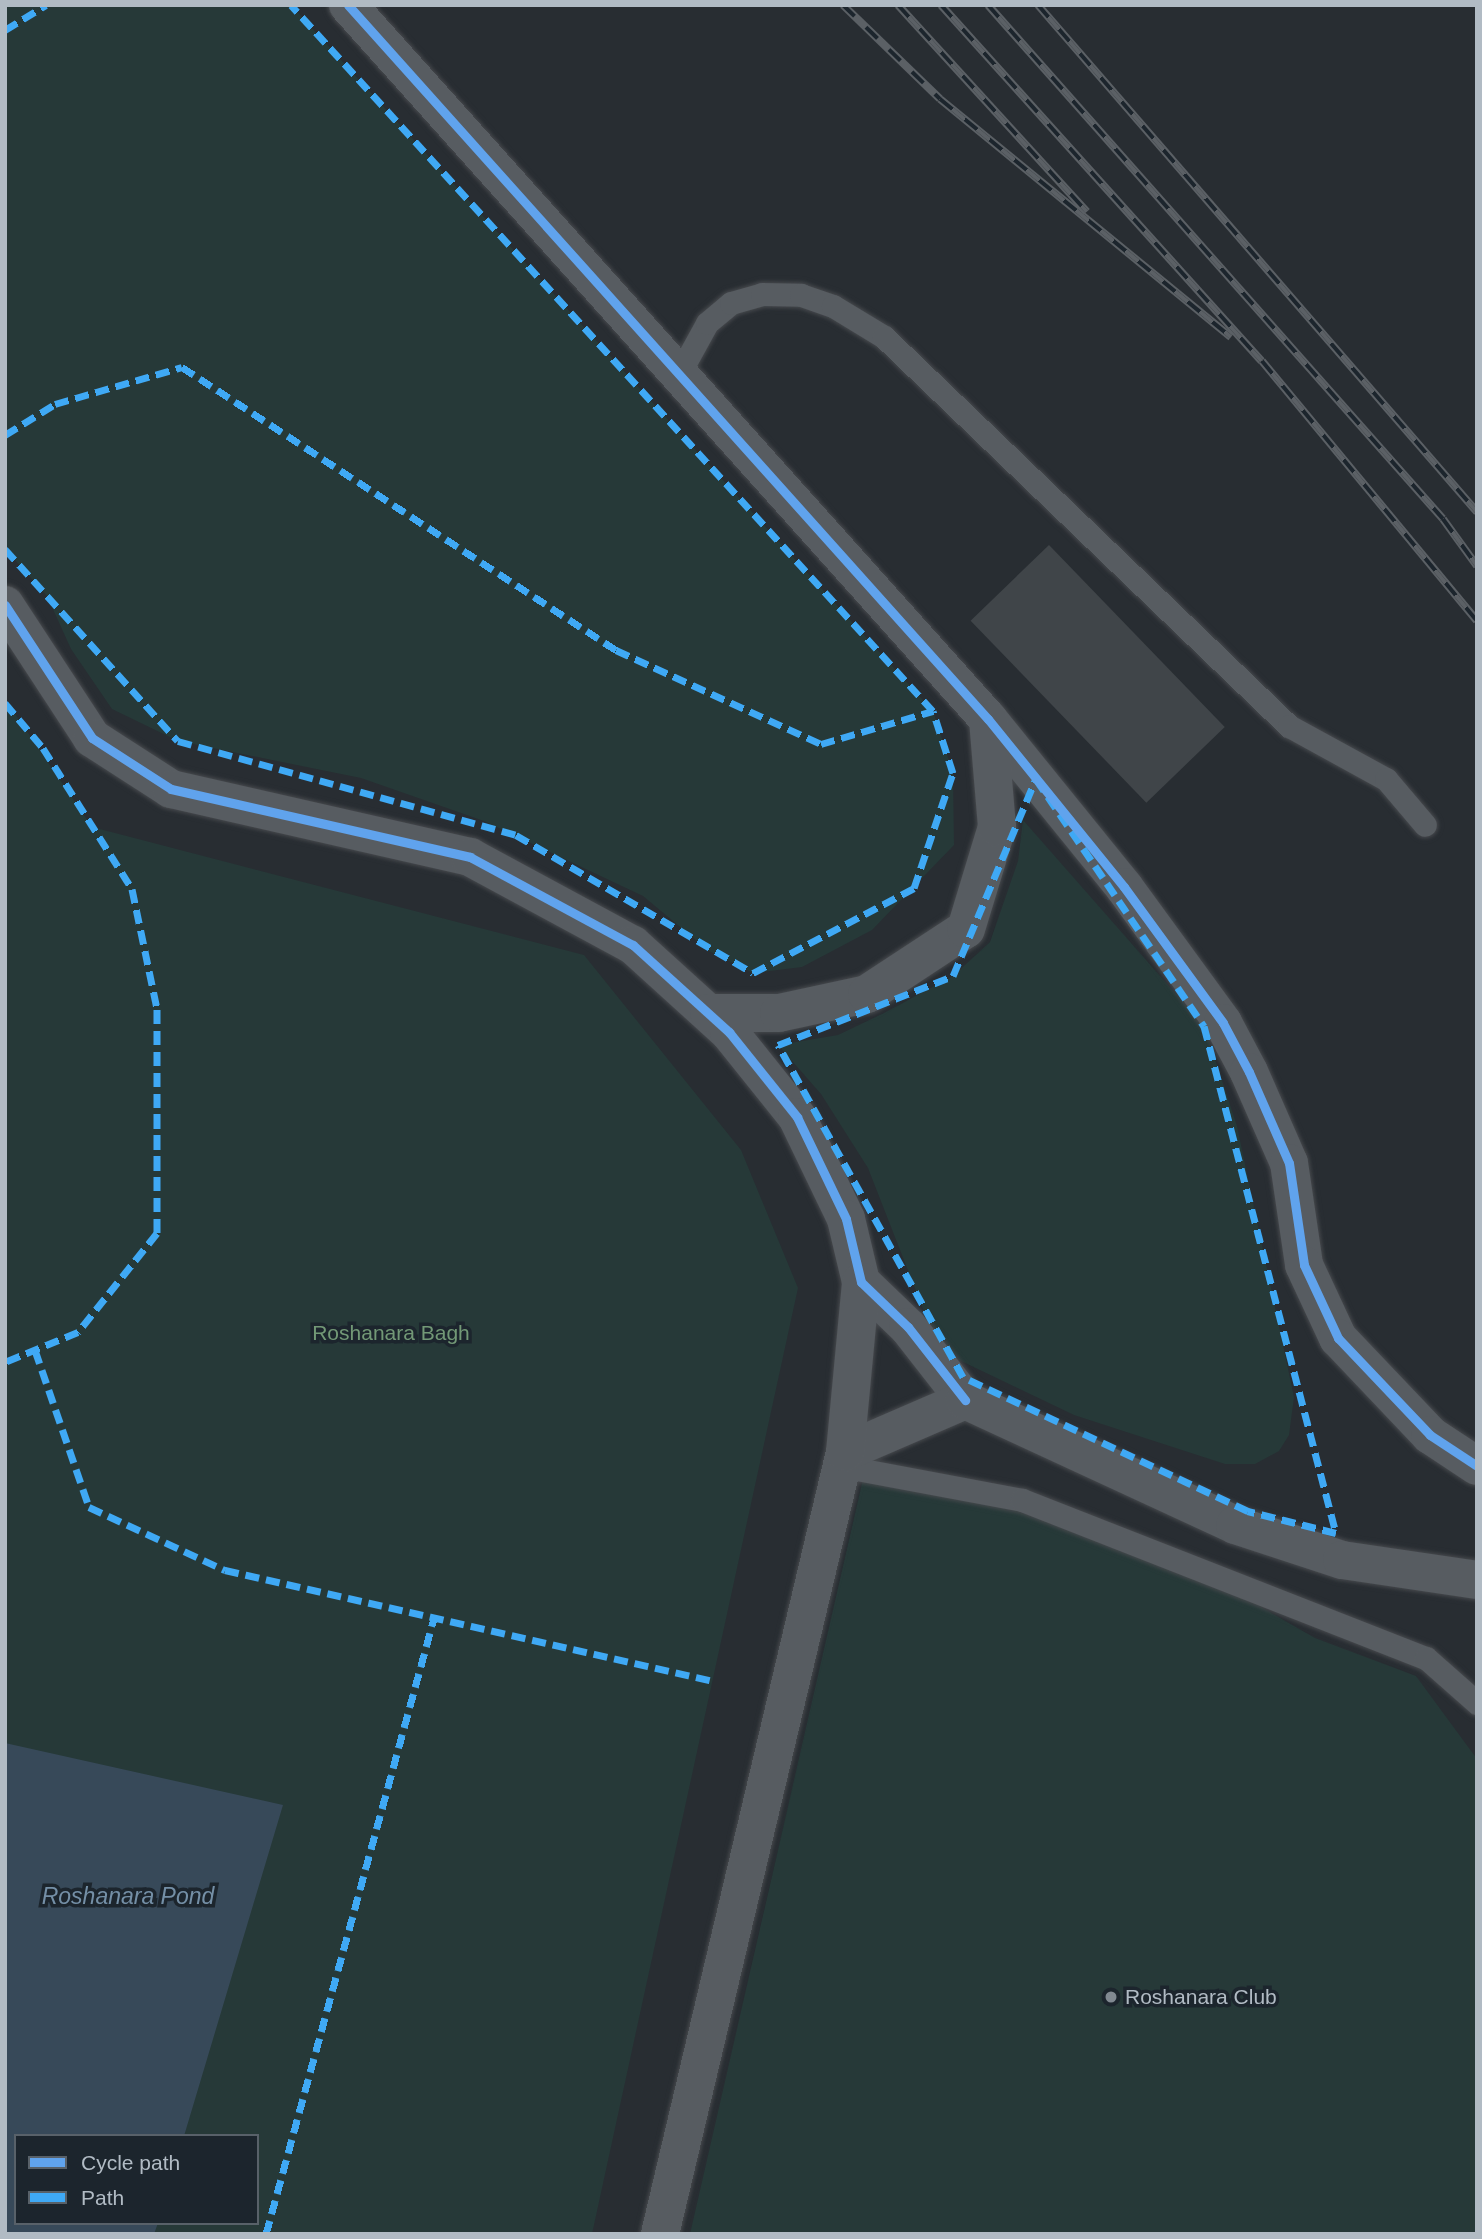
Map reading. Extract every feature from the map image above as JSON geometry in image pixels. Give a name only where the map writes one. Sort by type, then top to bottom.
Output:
[{"type":"street","points":[[348,5],[988,719],[1223,1023],[1289,1163],[1304,1265],[1338,1338],[1430,1435],[1477,1466]]},
{"type":"street","points":[[5,605],[92,738],[171,789],[470,857],[633,945],[709,1013],[797,1116],[846,1219],[861,1282],[843,1459],[660,2234]]},
{"type":"street","points":[[709,1013],[779,1013],[867,994],[966,929],[998,827],[988,719]]},
{"type":"street","points":[[861,1282],[908,1327],[965,1400],[1235,1525],[1342,1560],[1477,1580]]},
{"type":"street","points":[[843,1459],[965,1400]]},
{"type":"lane","points":[[679,374],[707,323],[731,303],[775,294],[833,306],[884,337],[1289,726],[1385,779],[1425,825]]},
{"type":"lane","points":[[843,1459],[1022,1500],[1426,1658],[1477,1703]]},
{"type":"green space","points":[[5,5],[291,5],[933,711],[953,773],[954,845],[872,930],[802,967],[753,973],[709,951],[643,896],[484,821],[361,778],[178,741],[112,709],[71,649],[47,596],[5,549]]},
{"type":"green space","name":"Roshanara Bagh","points":[[5,699],[92,827],[584,955],[741,1150],[798,1288],[592,2234],[5,2234]]},
{"type":"green space","points":[[1023,820],[1204,1026],[1237,1126],[1294,1397],[1289,1435],[1279,1451],[1255,1464],[1225,1464],[1074,1415],[959,1360],[934,1337],[868,1168],[821,1094],[778,1045],[838,1035],[953,976],[990,942],[1018,861]]},
{"type":"green space","name":"Roshanara Club","points":[[966,1478],[1167,1553],[1315,1638],[1416,1676],[1477,1759],[1477,2234],[690,2234],[863,1479]]},
{"type":"water","name":"Roshanara Pond","points":[[5,1743],[283,1805],[185,2134],[14,2134],[14,2225],[157,2225],[154,2234],[5,2234]]},
{"type":"building","points":[[1049,545],[1225,727],[1146,803],[971,621]]},
{"type":"railway","points":[[843,5],[940,99],[1231,337]]},
{"type":"railway","points":[[898,5],[1087,212]]},
{"type":"railway","points":[[941,5],[1262,361],[1477,621]]},
{"type":"railway","points":[[988,5],[1443,519],[1477,566]]},
{"type":"railway","points":[[1038,5],[1477,512]]},
{"type":"marked path","points":[[5,30],[46,5]]},
{"type":"marked path","points":[[5,549],[178,741],[516,835],[753,973],[914,888],[953,773],[933,711],[291,5]]},
{"type":"marked path","points":[[5,435],[55,404],[182,367],[616,650],[821,744],[933,711]]},
{"type":"marked path","points":[[5,703],[43,748],[132,889],[157,1009],[157,1233],[78,1332],[5,1362]]},
{"type":"marked path","points":[[1036,779],[1204,1026],[1336,1533],[1248,1511],[963,1377],[778,1045],[953,976],[1036,779]]},
{"type":"marked path","points":[[35,1350],[89,1507],[225,1570],[711,1680]]},
{"type":"marked path","points":[[266,2234],[434,1618]]},
{"type":"cycle path","points":[[348,5],[988,719],[1124,887],[1223,1023],[1249,1072],[1289,1163],[1304,1265],[1338,1338],[1430,1435],[1477,1466]]},
{"type":"cycle path","points":[[5,605],[92,738],[171,789],[470,857],[633,945],[729,1032],[797,1117],[846,1219],[861,1282],[908,1327],[965,1400]]},
{"type":"place","name":"Roshanara Club","points":[[1111,1997]]}]
